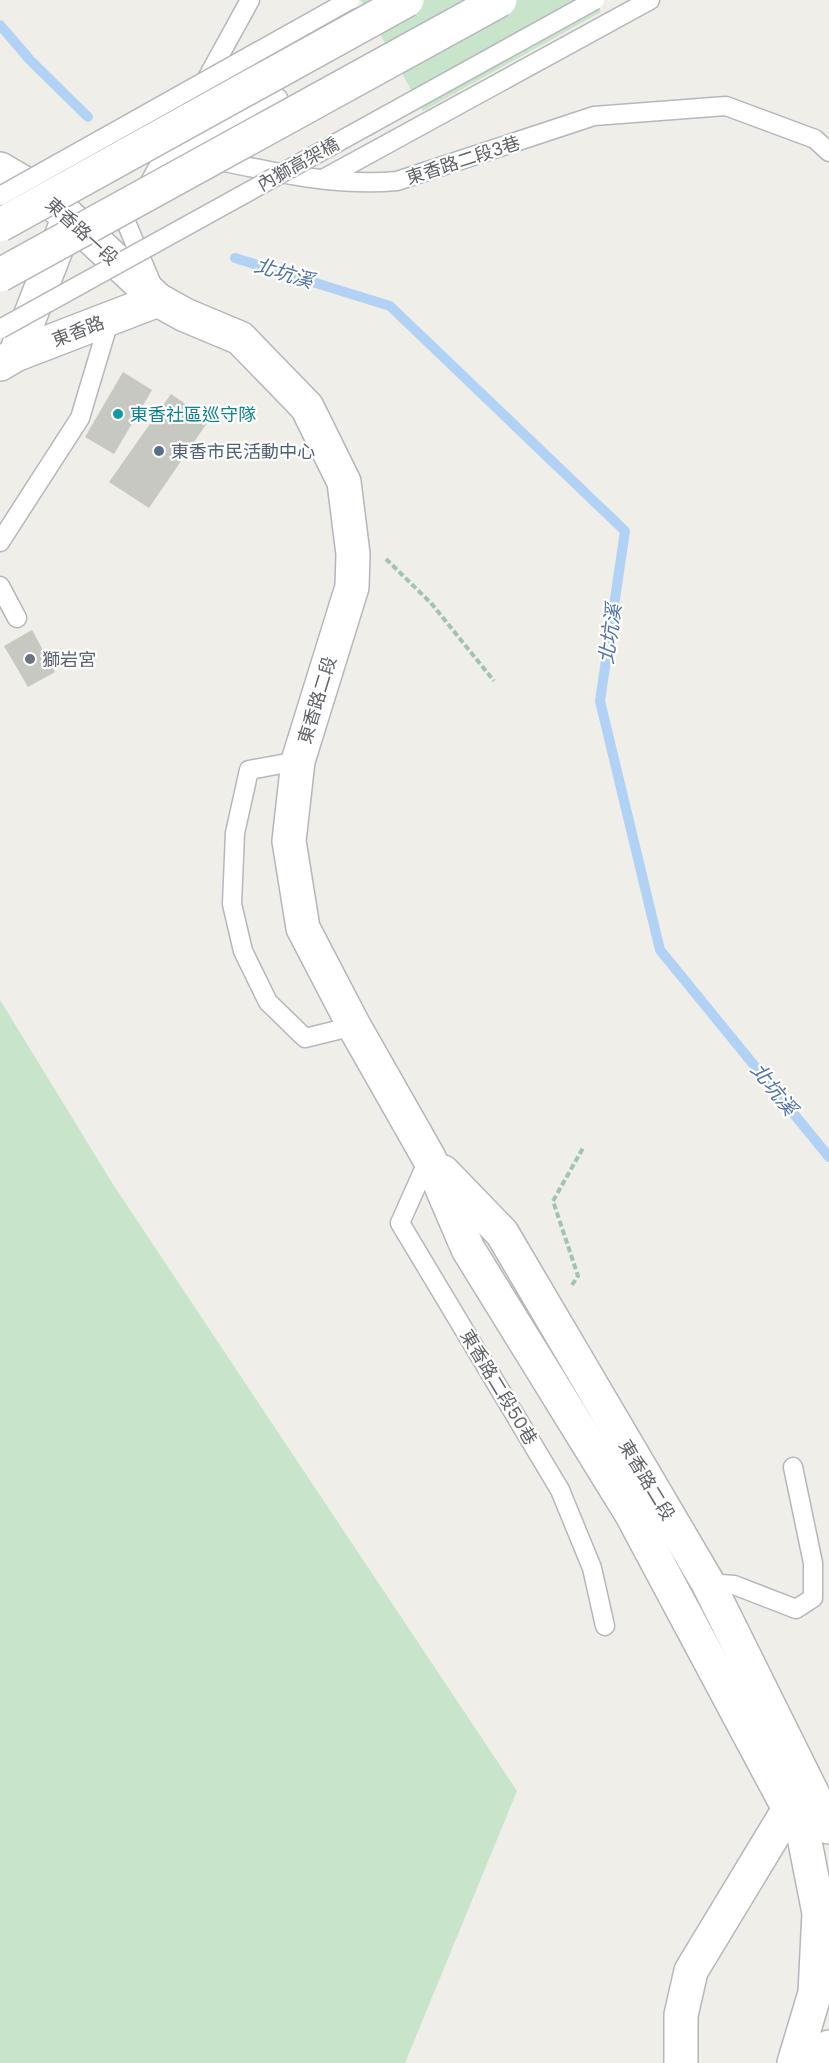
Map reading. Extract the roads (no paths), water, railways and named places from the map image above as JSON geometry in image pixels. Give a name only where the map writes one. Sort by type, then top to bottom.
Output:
[{"type":"street","points":[[0,225],[407,0]]},
{"type":"street","points":[[0,275],[500,0]]},
{"type":"street","name":"東香路一段","points":[[0,169],[34,189],[69,217],[158,300]]},
{"type":"street","points":[[5,349],[69,217]]},
{"type":"street","name":"東香路","points":[[5,349],[110,318],[158,300]]},
{"type":"street","name":"東香路二段","points":[[158,300],[185,315],[240,338],[307,407],[344,482],[353,554],[352,587],[298,761],[289,841],[303,928],[354,1026],[429,1158],[468,1249],[631,1513],[804,1837],[819,1913],[815,1993],[794,2063]]},
{"type":"street","name":"東香路二段","points":[[429,1158],[502,1233],[708,1583],[829,1827]]},
{"type":"street","points":[[681,2063],[681,2015],[691,1971],[789,1809]]},
{"type":"street","points":[[823,2063],[829,2047]]},
{"type":"lane","points":[[126,222],[169,150],[250,0]]},
{"type":"lane","points":[[0,196],[350,0]]},
{"type":"lane","name":"內獅高架橋","points":[[5,349],[596,0]]},
{"type":"lane","points":[[323,179],[650,0]]},
{"type":"lane","points":[[169,150],[278,98]]},
{"type":"lane","name":"東香路二段3巷","points":[[169,150],[323,179],[364,184],[397,181],[594,116],[726,106],[815,139],[829,152]]},
{"type":"lane","points":[[69,217],[126,222]]},
{"type":"lane","points":[[126,222],[158,300]]},
{"type":"lane","points":[[0,542],[80,418],[110,318]]},
{"type":"lane","points":[[0,586],[17,618]]},
{"type":"lane","points":[[298,761],[249,770],[235,833],[232,904],[243,951],[268,1002],[305,1038],[354,1026]]},
{"type":"lane","name":"東香路二段50巷","points":[[429,1158],[400,1223],[560,1490],[592,1568],[605,1626]]},
{"type":"lane","points":[[708,1583],[734,1586],[796,1609],[813,1598],[813,1563],[793,1467]]},
{"type":"waterway","name":"北坑溪","points":[[0,25],[30,60],[88,117]]},
{"type":"waterway","name":"北坑溪","points":[[235,258],[390,306],[625,531],[600,701],[660,950],[829,1157]]},
{"type":"place","name":"東香社區巡守隊","points":[[118,414]]},
{"type":"place","name":"東香市民活動中心","points":[[159,451]]},
{"type":"place","name":"獅岩宮","points":[[30,659]]}]
